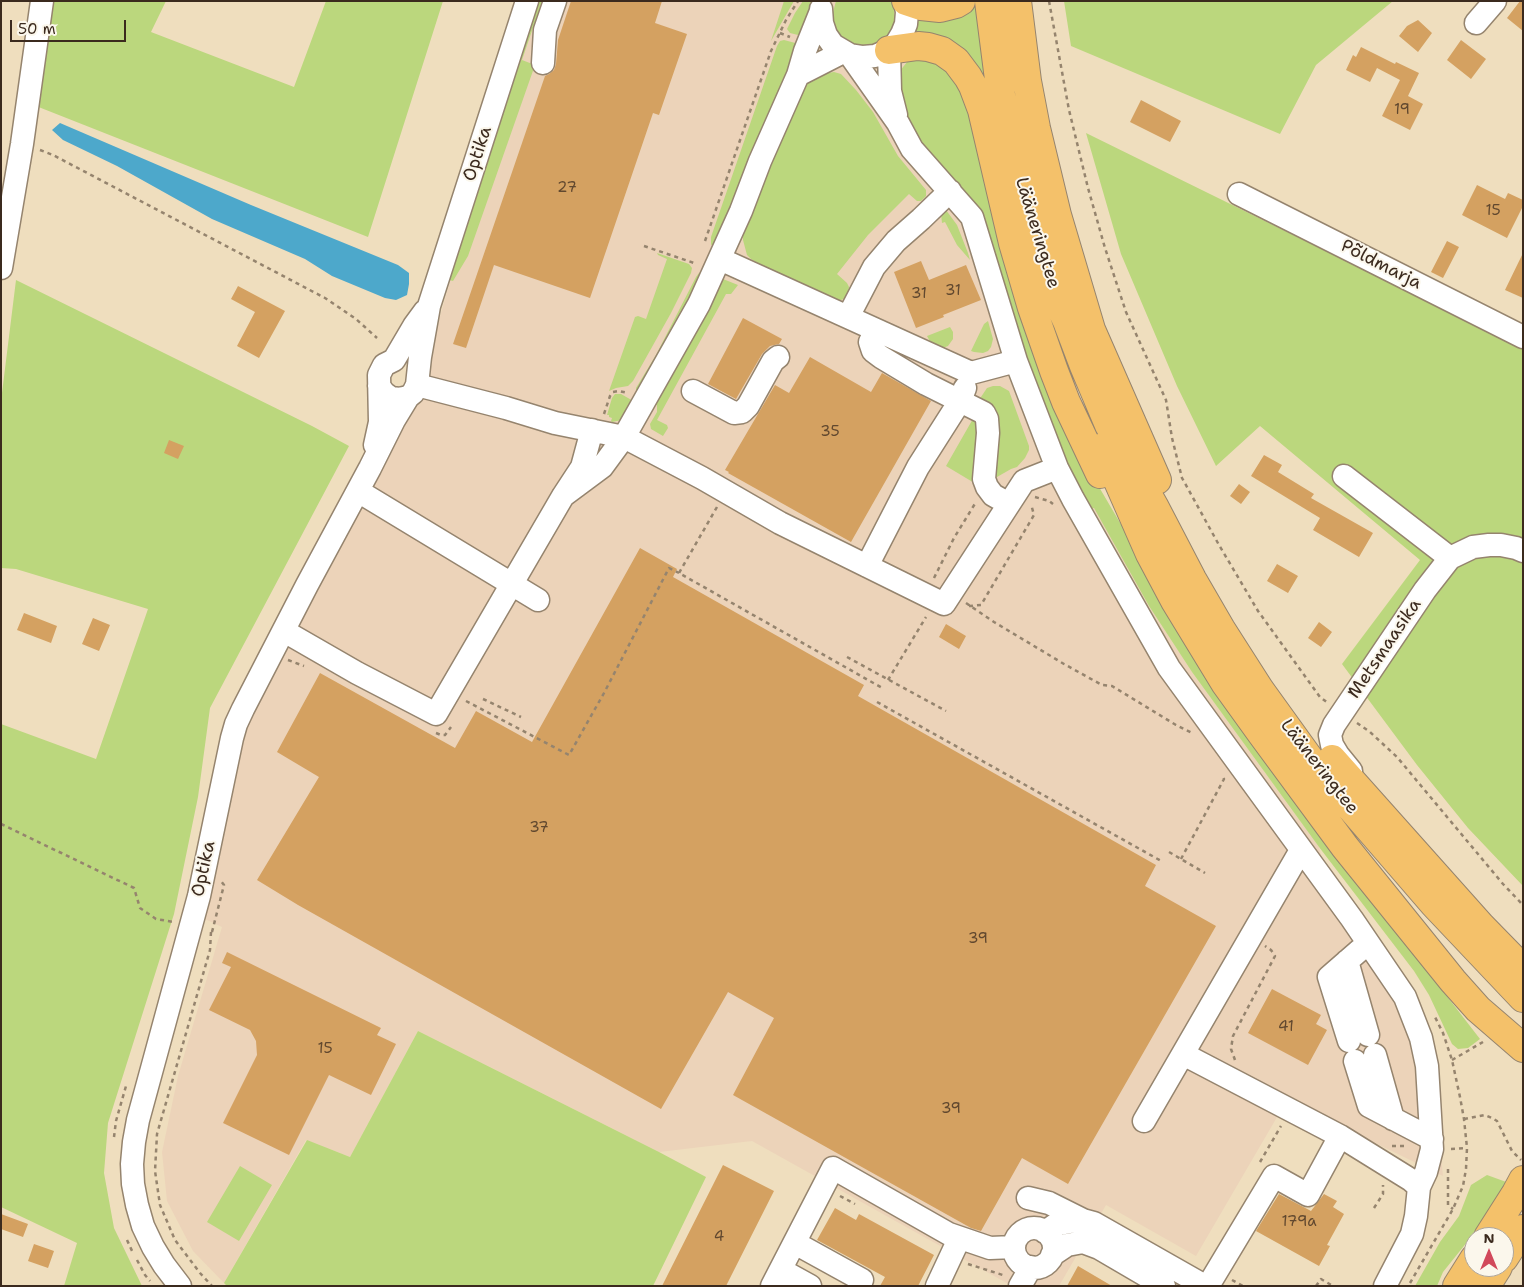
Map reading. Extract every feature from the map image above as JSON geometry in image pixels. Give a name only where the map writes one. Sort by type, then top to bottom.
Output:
[{"type":"highway","points":[[906,1],[922,6],[940,8],[961,1]]},
{"type":"highway","name":"Lääneringtee","points":[[989,1],[1001,95],[1020,179],[1048,278],[1108,426],[1221,629],[1260,690],[1314,765],[1366,811],[1434,904],[1523,998]]},
{"type":"highway","name":"Lääneringtee","points":[[1017,1],[1026,72],[1036,128],[1057,215],[1089,325],[1154,506]]},
{"type":"highway","points":[[889,50],[918,46],[935,48],[956,61],[968,77],[982,110],[1004,209],[1022,278],[1054,371],[1066,402],[1100,475],[1133,531],[1150,554]]},
{"type":"highway","points":[[1048,278],[1057,323],[1078,387],[1150,554],[1176,601],[1236,697],[1345,847],[1478,1009],[1523,1048]]},
{"type":"highway","points":[[1089,325],[1161,488],[1194,550],[1273,680],[1366,811],[1523,969]]},
{"type":"highway","points":[[1418,938],[1458,979],[1523,1032]]},
{"type":"highway","points":[[1418,938],[1453,993],[1471,1014],[1523,1065]]},
{"type":"highway","points":[[1494,1227],[1521,1180]]},
{"type":"highway","points":[[1514,1243],[1523,1229]]},
{"type":"highway","points":[[1457,1286],[1464,1275]]},
{"type":"street","points":[[1,268],[22,144],[42,1]]},
{"type":"street","name":"Optika","points":[[429,306],[527,1]]},
{"type":"street","points":[[543,63],[546,30],[555,1]]},
{"type":"street","points":[[798,74],[847,54],[863,57],[875,56],[889,50],[902,34],[906,24],[906,1]]},
{"type":"street","points":[[1476,23],[1495,1]]},
{"type":"street","points":[[563,496],[602,467],[624,437],[699,304],[708,254],[798,74],[822,6]]},
{"type":"street","points":[[822,6],[822,23],[826,35],[833,45],[847,54],[898,123],[912,149],[972,217],[1016,361],[1057,468],[1169,668],[1405,997],[1421,1038],[1427,1066],[1432,1144],[1426,1172],[1419,1187],[1412,1234],[1385,1286]]},
{"type":"street","points":[[889,50],[890,91],[898,123]]},
{"type":"street","points":[[848,317],[874,267],[896,241],[922,219],[950,191]]},
{"type":"street","name":"Põldmarja","points":[[1239,194],[1523,337]]},
{"type":"street","points":[[708,254],[972,373],[1016,361]]},
{"type":"street","points":[[394,360],[414,326],[429,306]]},
{"type":"street","points":[[413,391],[429,306]]},
{"type":"street","points":[[876,330],[870,342],[873,351],[907,373],[984,413],[987,420],[988,433],[984,479],[987,487],[994,495],[1019,500]]},
{"type":"street","points":[[693,391],[734,413],[742,412],[748,406],[773,361],[778,357]]},
{"type":"street","points":[[379,386],[384,394],[391,398],[400,399],[413,391],[418,375],[413,366],[404,360],[394,360]]},
{"type":"street","name":"Optika","points":[[370,468],[380,422],[378,375],[384,365],[394,360]]},
{"type":"street","points":[[867,566],[918,466],[960,400],[972,373]]},
{"type":"street","points":[[413,391],[506,408],[555,423],[624,437],[702,478],[780,523],[944,604],[955,600],[1019,500],[1024,481],[1057,468]]},
{"type":"street","name":"Optika","points":[[180,1286],[160,1259],[143,1226],[134,1191],[132,1164],[138,1120],[184,924],[199,896],[235,729],[243,709],[394,420],[413,391]]},
{"type":"street","points":[[284,631],[357,673],[436,714],[563,496],[582,467],[592,430]]},
{"type":"street","points":[[1344,476],[1450,558]]},
{"type":"street","points":[[358,491],[538,600]]},
{"type":"street","name":"Metsmaasika","points":[[1366,811],[1353,772],[1332,745],[1330,734],[1334,725],[1425,590],[1450,558],[1474,547],[1489,545],[1502,545],[1523,551]]},
{"type":"street","points":[[1144,1121],[1301,850]]},
{"type":"street","points":[[1368,943],[1347,961],[1362,1048],[1369,1106],[1432,1144]]},
{"type":"street","points":[[1183,1054],[1340,1136],[1411,1180],[1419,1187]]},
{"type":"street","points":[[1034,1272],[1053,1245],[1052,1240],[1038,1230],[1033,1207],[1028,1198],[1049,1203],[1083,1220],[1094,1223],[1206,1286],[1274,1176],[1308,1195],[1340,1136]]},
{"type":"street","points":[[810,1286],[776,1278],[833,1168],[959,1239],[990,1248],[1014,1248]]},
{"type":"street","points":[[1034,1272],[1017,1258],[1014,1248],[1015,1242],[1021,1233],[1083,1220]]},
{"type":"street","points":[[938,1286],[959,1239]]},
{"type":"street","points":[[1034,1272],[1067,1245],[1083,1242],[1098,1248],[1164,1286]]},
{"type":"street","points":[[795,1243],[862,1280],[859,1286]]},
{"type":"path","points":[[695,270],[708,254],[771,51],[786,20],[798,1]]},
{"type":"path","points":[[1049,1],[1069,110],[1088,188],[1126,312],[1166,400],[1172,438],[1182,478],[1258,611],[1320,697],[1370,732],[1397,757],[1503,884],[1523,905]]},
{"type":"path","points":[[780,33],[808,44]]},
{"type":"path","points":[[22,144],[53,155],[325,298],[356,319],[377,338]]},
{"type":"path","points":[[955,600],[969,606],[981,605],[1034,515],[1019,500]]},
{"type":"path","points":[[679,573],[721,501]]},
{"type":"path","points":[[463,706],[466,700],[569,755],[604,693],[669,568],[884,689]]},
{"type":"path","points":[[955,600],[969,606],[1064,664],[1102,685],[1112,686],[1176,725],[1193,733]]},
{"type":"path","points":[[848,657],[946,711]]},
{"type":"path","points":[[288,660],[311,668]]},
{"type":"path","points":[[484,699],[521,717]]},
{"type":"path","points":[[877,702],[1163,862]]},
{"type":"path","points":[[434,731],[445,735],[452,725]]},
{"type":"path","points":[[1181,859],[1224,779],[1221,771],[1237,761]]},
{"type":"path","points":[[1,824],[134,888],[140,908],[156,919],[212,932]]},
{"type":"path","points":[[1169,852],[1205,873]]},
{"type":"path","points":[[212,1286],[175,1240],[160,1205],[155,1171],[157,1134],[210,950],[212,932],[224,885],[218,877]]},
{"type":"path","points":[[1240,1066],[1235,1060],[1231,1049],[1233,1036],[1275,956],[1271,950],[1251,938]]},
{"type":"path","points":[[1408,1286],[1453,1209],[1464,1186],[1467,1148],[1464,1119],[1452,1060],[1443,1033]]},
{"type":"path","points":[[1452,1060],[1485,1040]]},
{"type":"path","points":[[1464,1119],[1485,1115],[1497,1121],[1512,1151],[1521,1180]]},
{"type":"path","points":[[1388,1145],[1416,1146],[1432,1144],[1467,1148]]},
{"type":"path","points":[[1448,1168],[1448,1205],[1453,1209]]},
{"type":"path","points":[[1316,1286],[1321,1279],[1333,1286]]},
{"type":"shaded area","points":[[537,1],[912,1],[911,60],[899,72],[985,224],[1030,367],[1088,510],[1094,507],[1149,606],[1192,672],[1319,847],[1322,859],[1408,984],[1443,1176],[1287,1100],[1196,1256],[1106,1205],[1059,1286],[1012,1286],[752,1141],[659,1152],[418,1031],[350,1157],[306,1140],[224,1283],[193,1251],[167,1201],[162,1152],[178,1076],[222,927],[205,919],[244,726],[391,449],[418,403],[447,292],[507,92]]},
{"type":"green space","points":[[51,1],[166,1],[151,32],[294,87],[326,1],[443,1],[368,237],[36,106]]},
{"type":"green space","points":[[536,1],[542,1],[522,60],[535,65],[468,256],[453,281],[449,280],[477,196]]},
{"type":"green space","points":[[784,1],[794,1],[771,41]]},
{"type":"green space","points":[[803,1],[814,1],[802,36],[790,33],[787,29]]},
{"type":"green space","points":[[836,1],[891,1],[895,19],[892,29],[887,37],[868,47],[857,46],[847,42],[839,35],[834,26],[832,16]]},
{"type":"green space","points":[[977,1],[991,88],[947,39],[932,34],[914,33],[916,15],[973,5]]},
{"type":"green space","points":[[1064,1],[1393,1],[1316,65],[1280,134],[1071,46]]},
{"type":"green space","points":[[784,40],[799,44],[719,238],[715,244],[711,245],[711,237],[777,46],[780,41]]},
{"type":"green space","points":[[929,58],[954,72],[1099,487],[1166,601],[1405,942],[1480,1039],[1468,1048],[1458,1049],[1452,1044],[1429,995],[1414,971],[1319,847],[1192,672],[1149,606],[1094,508],[1088,510],[1073,479],[1030,367],[985,224],[923,146],[903,114],[899,72],[911,60]]},
{"type":"green space","points":[[825,68],[828,73],[841,74],[856,90],[873,112],[898,156],[926,190],[926,196],[921,201],[917,201],[909,194],[868,235],[837,274],[849,287],[846,298],[837,301],[751,259],[747,255],[743,240],[743,230],[791,111],[806,81]]},
{"type":"green space","points":[[1086,133],[1523,348],[1523,886],[1468,828],[1417,765],[1342,664],[1420,560],[1260,426],[1216,466],[1177,386],[1121,254]]},
{"type":"green space","points":[[946,210],[957,225],[970,260],[957,245],[945,222],[942,223],[941,214]]},
{"type":"green space","points":[[657,253],[689,264],[692,268],[691,273],[633,381],[628,386],[609,391],[635,317],[638,316],[646,319],[667,259]]},
{"type":"green space","points":[[704,271],[636,394],[636,388],[656,355],[696,277]]},
{"type":"green space","points":[[723,279],[738,285],[731,294],[726,294],[657,420],[667,425],[668,428],[663,436],[651,429],[650,424],[657,412],[657,405],[654,403]]},
{"type":"green space","points":[[16,280],[349,446],[210,708],[198,797],[174,914],[108,1123],[104,1173],[114,1228],[142,1286],[64,1286],[77,1243],[1,1207],[1,724],[96,759],[148,609],[16,569],[1,568],[1,401]]},
{"type":"green space","points":[[988,321],[993,339],[991,347],[983,353],[971,351],[984,324]]},
{"type":"green space","points":[[950,327],[953,332],[953,339],[948,346],[940,349],[933,347],[927,336]]},
{"type":"green space","points":[[1000,386],[1009,391],[1029,450],[1017,467],[990,481],[977,403],[987,388]]},
{"type":"green space","points":[[615,394],[621,394],[635,402],[622,420],[612,422],[612,418],[607,415]]},
{"type":"green space","points":[[979,415],[981,487],[946,466],[974,417]]},
{"type":"green space","points":[[418,1031],[706,1177],[653,1286],[227,1286],[224,1283],[307,1140],[350,1157]]},
{"type":"green space","points":[[240,1166],[272,1185],[239,1241],[207,1222]]},
{"type":"green space","points":[[1487,1175],[1509,1183],[1479,1227],[1464,1227],[1464,1246],[1443,1272],[1437,1286],[1415,1286],[1440,1242],[1459,1216],[1471,1185]]},
{"type":"water","points":[[60,123],[251,205],[398,265],[409,273],[407,295],[396,300],[385,298],[332,276],[305,259],[212,219],[117,166],[63,140],[52,130]]},
{"type":"building","points":[[571,1],[662,1],[655,23],[687,34],[659,115],[653,113],[590,298],[494,265],[466,348],[453,344],[545,76],[554,70],[558,40]]},
{"type":"building","points":[[1520,1],[1523,1],[1523,31],[1507,18]]},
{"type":"building","points":[[1418,20],[1432,33],[1418,52],[1399,36],[1407,26]]},
{"type":"building","points":[[1461,40],[1486,59],[1471,79],[1447,60]]},
{"type":"building","points":[[1361,47],[1395,64],[1396,62],[1419,73],[1408,96],[1423,104],[1410,130],[1382,116],[1400,80],[1377,68],[1370,82],[1346,70],[1353,55],[1356,57]]},
{"type":"building","points":[[1141,100],[1181,121],[1170,142],[1130,122]]},
{"type":"building","points":[[1477,185],[1505,199],[1508,193],[1523,200],[1523,206],[1507,238],[1462,215]]},
{"type":"building","points":[[1447,241],[1459,247],[1443,278],[1431,272]]},
{"type":"building","points":[[1523,253],[1523,298],[1505,290]]},
{"type":"building","points":[[921,261],[929,280],[966,265],[981,300],[916,328],[894,272]]},
{"type":"building","points":[[238,286],[285,311],[259,358],[237,346],[255,312],[231,299]]},
{"type":"building","points":[[743,318],[782,339],[779,344],[770,346],[762,354],[736,399],[708,384]]},
{"type":"building","points":[[810,357],[871,392],[882,373],[931,401],[851,542],[725,470],[775,385],[789,393]]},
{"type":"building","points":[[169,440],[184,446],[178,459],[164,453]]},
{"type":"building","points":[[1264,455],[1282,465],[1278,472],[1314,494],[1311,498],[1373,533],[1359,557],[1313,530],[1320,518],[1251,476]]},
{"type":"building","points":[[1239,484],[1250,492],[1241,504],[1230,496]]},
{"type":"building","points":[[640,548],[677,569],[673,577],[864,685],[858,696],[1156,865],[1145,886],[1216,926],[1068,1184],[1022,1158],[981,1231],[971,1228],[733,1095],[774,1018],[728,992],[661,1109],[298,905],[257,880],[319,777],[277,752],[320,673],[455,748],[476,711],[532,742]]},
{"type":"building","points":[[1277,564],[1298,576],[1288,593],[1267,581]]},
{"type":"building","points":[[24,613],[57,626],[51,643],[17,630]]},
{"type":"building","points":[[93,618],[110,625],[99,651],[82,644]]},
{"type":"building","points":[[1319,622],[1332,632],[1321,647],[1308,638]]},
{"type":"building","points":[[946,624],[966,636],[959,649],[939,637]]},
{"type":"building","points":[[227,952],[381,1028],[377,1035],[396,1044],[371,1095],[329,1075],[289,1155],[223,1123],[257,1055],[256,1041],[250,1030],[209,1010],[231,967],[222,963]]},
{"type":"building","points":[[1272,989],[1321,1015],[1316,1024],[1327,1030],[1308,1065],[1248,1033]]},
{"type":"building","points":[[723,1165],[774,1191],[726,1286],[662,1286]]},
{"type":"building","points":[[1279,1194],[1311,1211],[1324,1194],[1337,1201],[1333,1207],[1344,1214],[1327,1245],[1330,1246],[1319,1266],[1256,1231]]},
{"type":"building","points":[[835,1208],[856,1220],[859,1214],[934,1255],[918,1286],[880,1286],[885,1277],[817,1240]]},
{"type":"building","points":[[1,1214],[28,1224],[23,1237],[1,1229]]},
{"type":"building","points":[[34,1244],[54,1251],[48,1268],[28,1261]]},
{"type":"building","points":[[1078,1266],[1112,1286],[1067,1286]]}]
